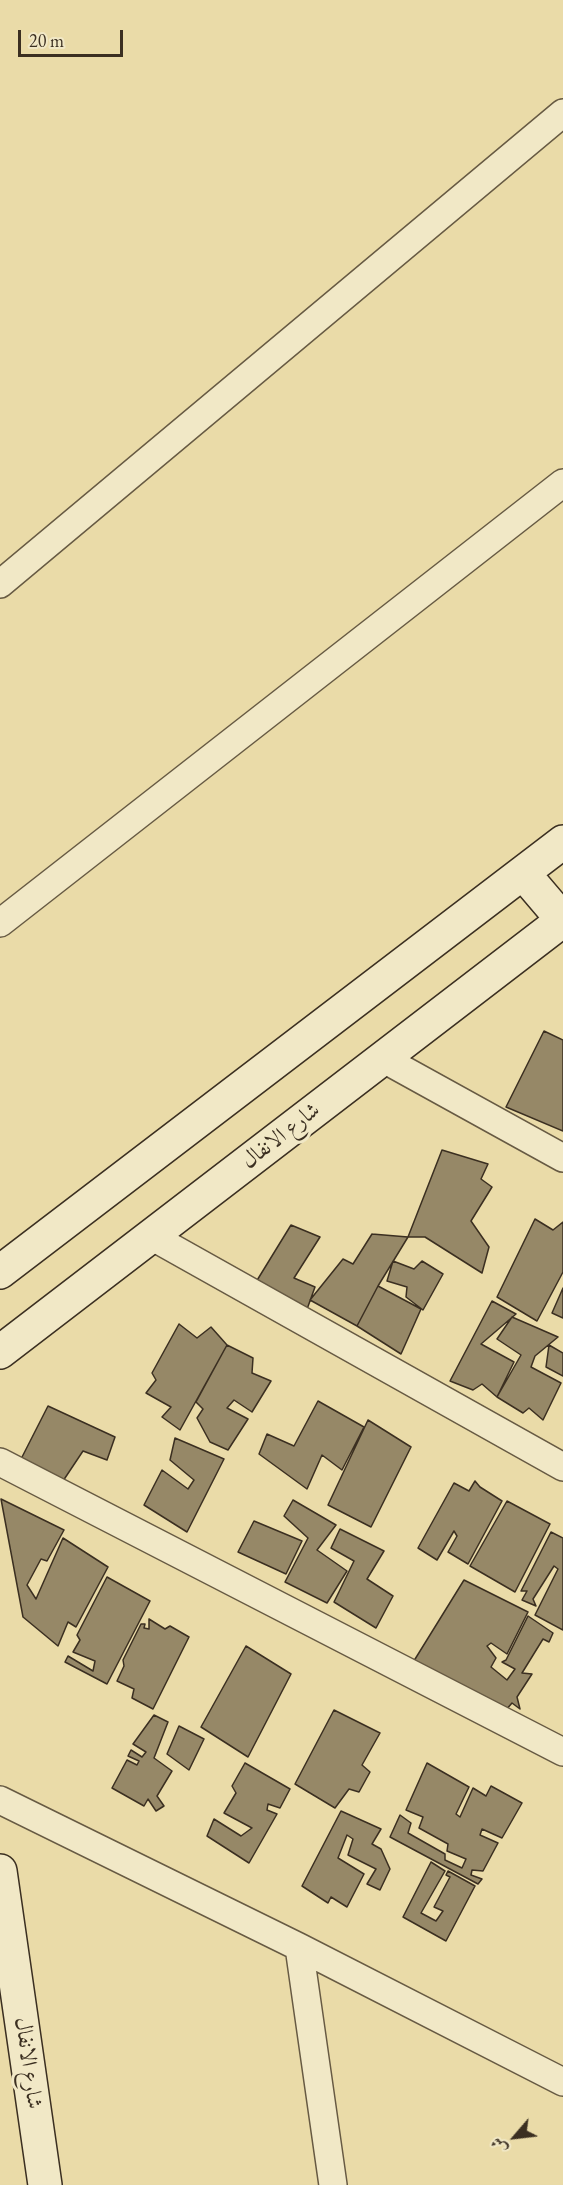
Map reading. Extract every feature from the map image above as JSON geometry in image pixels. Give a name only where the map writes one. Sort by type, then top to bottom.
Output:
[{"type":"main road","points":[[0,1272],[563,842]]},
{"type":"main road","points":[[523,873],[563,920]]},
{"type":"main road","name":"شارع الانفال","points":[[0,1352],[563,920]]},
{"type":"main road","name":"شارع الانفال","points":[[0,1870],[45,2185]]},
{"type":"street","points":[[0,584],[563,113]]},
{"type":"street","points":[[0,923],[563,483]]},
{"type":"street","points":[[382,1058],[563,1158]]},
{"type":"street","points":[[151,1236],[563,1467]]},
{"type":"street","points":[[0,1462],[563,1752]]},
{"type":"street","points":[[0,1800],[298,1947],[563,2082]]},
{"type":"street","points":[[298,1947],[333,2185]]},
{"type":"building","points":[[544,1031],[563,1040],[563,1131],[506,1107]]},
{"type":"building","points":[[442,1150],[488,1164],[481,1179],[492,1187],[471,1221],[489,1247],[482,1273],[425,1237],[408,1237]]},
{"type":"building","points":[[535,1219],[553,1230],[563,1222],[563,1272],[537,1321],[497,1297]]},
{"type":"building","points":[[291,1225],[320,1237],[294,1278],[315,1287],[306,1312],[256,1282]]},
{"type":"building","points":[[372,1234],[408,1237],[357,1326],[310,1300],[343,1259],[353,1264]]},
{"type":"building","points":[[393,1261],[414,1269],[422,1261],[443,1274],[423,1310],[406,1297],[407,1287],[387,1281]]},
{"type":"building","points":[[378,1286],[421,1309],[401,1354],[357,1326]]},
{"type":"building","points":[[563,1288],[563,1318],[552,1313]]},
{"type":"building","points":[[492,1301],[516,1314],[481,1344],[514,1362],[497,1397],[482,1384],[473,1390],[450,1381]]},
{"type":"building","points":[[512,1317],[558,1337],[535,1356],[531,1367],[561,1383],[543,1420],[529,1408],[523,1413],[497,1397],[521,1355],[497,1339]]},
{"type":"building","points":[[179,1324],[197,1338],[211,1327],[227,1345],[180,1430],[162,1417],[171,1407],[146,1393],[156,1380],[152,1373]]},
{"type":"building","points":[[227,1345],[253,1358],[252,1373],[271,1381],[252,1412],[234,1400],[227,1408],[248,1419],[228,1450],[210,1442],[197,1418],[203,1409],[196,1402]]},
{"type":"building","points":[[549,1345],[563,1353],[563,1376],[546,1367]]},
{"type":"building","points":[[318,1401],[364,1427],[342,1470],[322,1455],[307,1489],[259,1454],[267,1434],[294,1446]]},
{"type":"building","points":[[48,1406],[115,1437],[107,1460],[83,1451],[61,1484],[20,1461]]},
{"type":"building","points":[[368,1420],[411,1447],[371,1527],[328,1505]]},
{"type":"building","points":[[175,1438],[224,1459],[187,1532],[144,1505],[162,1470],[188,1489],[194,1480],[170,1460]]},
{"type":"building","points":[[475,1481],[480,1487],[502,1501],[468,1564],[448,1552],[457,1536],[454,1531],[437,1560],[418,1548],[454,1483],[469,1491]]},
{"type":"building","points":[[1,1499],[64,1530],[47,1561],[41,1559],[27,1585],[36,1599],[63,1538],[108,1567],[76,1627],[68,1622],[58,1646],[23,1617]]},
{"type":"building","points":[[293,1500],[336,1525],[317,1550],[347,1571],[327,1603],[285,1582],[308,1538],[284,1516]]},
{"type":"building","points":[[507,1501],[550,1524],[515,1592],[470,1566]]},
{"type":"building","points":[[254,1521],[302,1541],[286,1574],[238,1552]]},
{"type":"building","points":[[340,1529],[384,1551],[367,1579],[393,1596],[376,1628],[334,1602],[354,1561],[331,1548]]},
{"type":"building","points":[[551,1532],[563,1538],[563,1630],[535,1615],[558,1569],[554,1566],[533,1599],[536,1606],[522,1600],[527,1591],[521,1591]]},
{"type":"building","points":[[107,1577],[150,1601],[107,1684],[65,1662],[68,1656],[93,1671],[95,1661],[73,1652],[80,1640],[77,1635]]},
{"type":"building","points":[[464,1580],[528,1612],[507,1654],[491,1643],[487,1646],[496,1658],[491,1667],[507,1680],[515,1669],[502,1662],[506,1660],[528,1616],[553,1633],[549,1642],[543,1639],[522,1673],[532,1674],[517,1697],[520,1709],[512,1703],[499,1718],[412,1664]]},
{"type":"building","points":[[149,1619],[165,1629],[170,1626],[189,1637],[153,1709],[132,1698],[134,1689],[117,1681],[124,1666],[123,1660],[141,1624],[145,1624],[144,1628],[149,1629]]},
{"type":"building","points":[[246,1646],[291,1674],[248,1757],[201,1727]]},
{"type":"building","points":[[334,1710],[380,1733],[362,1765],[370,1772],[359,1792],[349,1789],[335,1808],[295,1784]]},
{"type":"building","points":[[154,1715],[168,1722],[154,1758],[172,1771],[157,1796],[164,1806],[156,1811],[148,1799],[144,1806],[112,1788],[127,1760],[137,1765],[139,1761],[128,1756],[131,1750],[142,1757],[146,1752],[133,1744]]},
{"type":"building","points":[[179,1726],[204,1739],[189,1770],[167,1754]]},
{"type":"building","points":[[245,1763],[290,1789],[280,1808],[268,1804],[267,1810],[277,1814],[249,1863],[207,1836],[214,1819],[241,1836],[252,1828],[224,1813],[236,1793],[232,1786]]},
{"type":"building","points":[[427,1763],[469,1787],[456,1814],[460,1817],[473,1788],[486,1796],[491,1786],[522,1803],[502,1838],[482,1829],[480,1835],[498,1843],[483,1871],[472,1870],[471,1875],[482,1879],[478,1884],[390,1837],[400,1815],[411,1823],[408,1833],[445,1854],[445,1860],[462,1868],[466,1859],[447,1851],[448,1844],[419,1828],[423,1817],[406,1810]]},
{"type":"building","points":[[341,1811],[381,1829],[372,1844],[381,1849],[390,1869],[380,1890],[367,1884],[376,1869],[348,1855],[353,1839],[347,1835],[338,1858],[364,1874],[347,1907],[331,1897],[328,1903],[302,1886]]},
{"type":"building","points":[[431,1862],[445,1871],[421,1913],[436,1921],[443,1911],[434,1907],[450,1877],[446,1875],[448,1871],[475,1886],[446,1941],[403,1917]]}]
